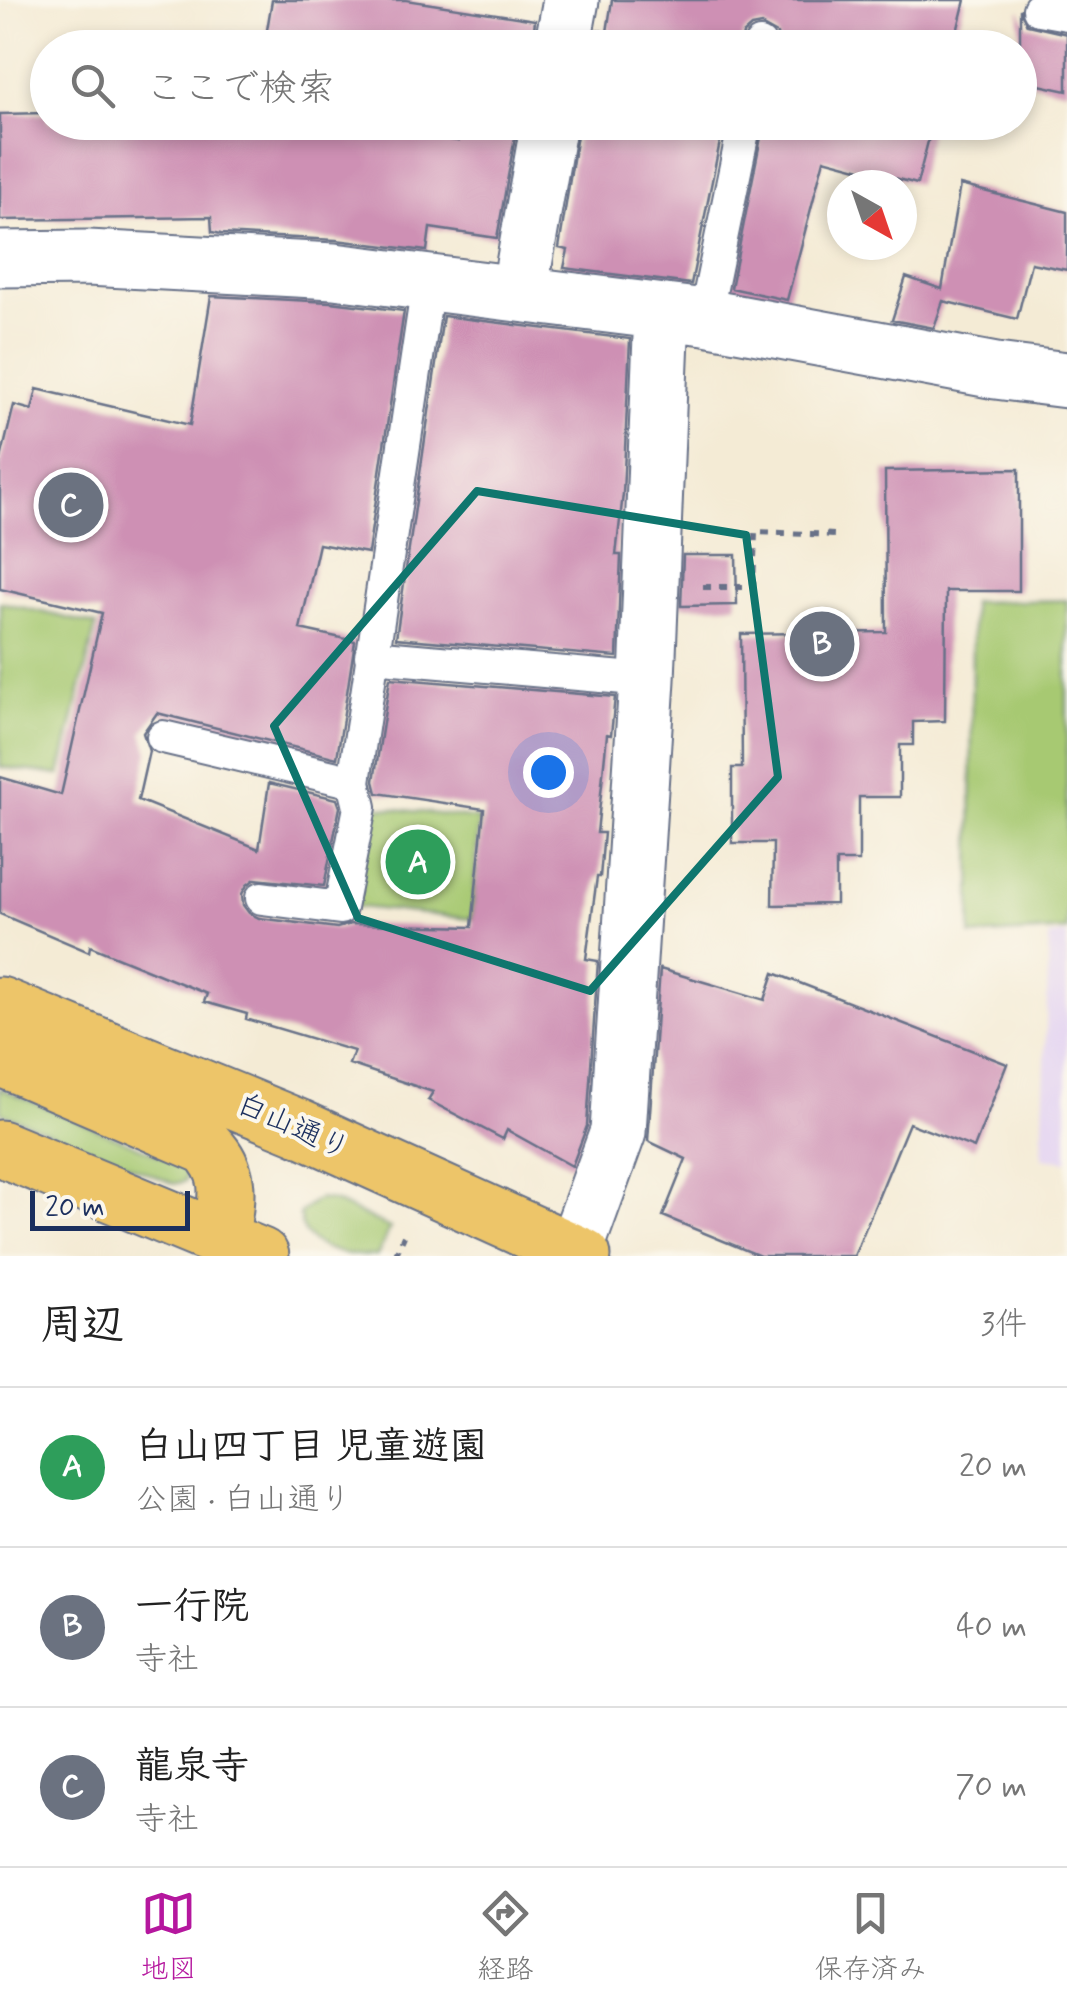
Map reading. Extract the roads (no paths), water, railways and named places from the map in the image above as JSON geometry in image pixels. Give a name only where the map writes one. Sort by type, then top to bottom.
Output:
[{"type":"main road","name":"白山通り","points":[[0,1004],[298,1127],[577,1255]]},
{"type":"main road","points":[[0,1058],[207,1147],[220,1160],[227,1180],[233,1250],[0,1148]]},
{"type":"street","points":[[565,30],[571,0]]},
{"type":"street","points":[[519,293],[546,140]]},
{"type":"street","points":[[0,258],[88,258],[334,271],[684,315],[996,371],[1067,380]]},
{"type":"street","points":[[577,1255],[618,1132],[652,586],[684,315]]},
{"type":"lane","points":[[684,315],[738,140]]},
{"type":"lane","points":[[262,898],[340,908],[360,807],[354,782],[428,284]]},
{"type":"lane","points":[[371,656],[647,680]]},
{"type":"lane","points":[[164,737],[354,782]]},
{"type":"place","name":"龍泉寺","points":[[71,505]]},
{"type":"place","name":"一行院","points":[[822,644]]},
{"type":"place","name":"白山四丁目 児童遊園","points":[[418,862]]}]
